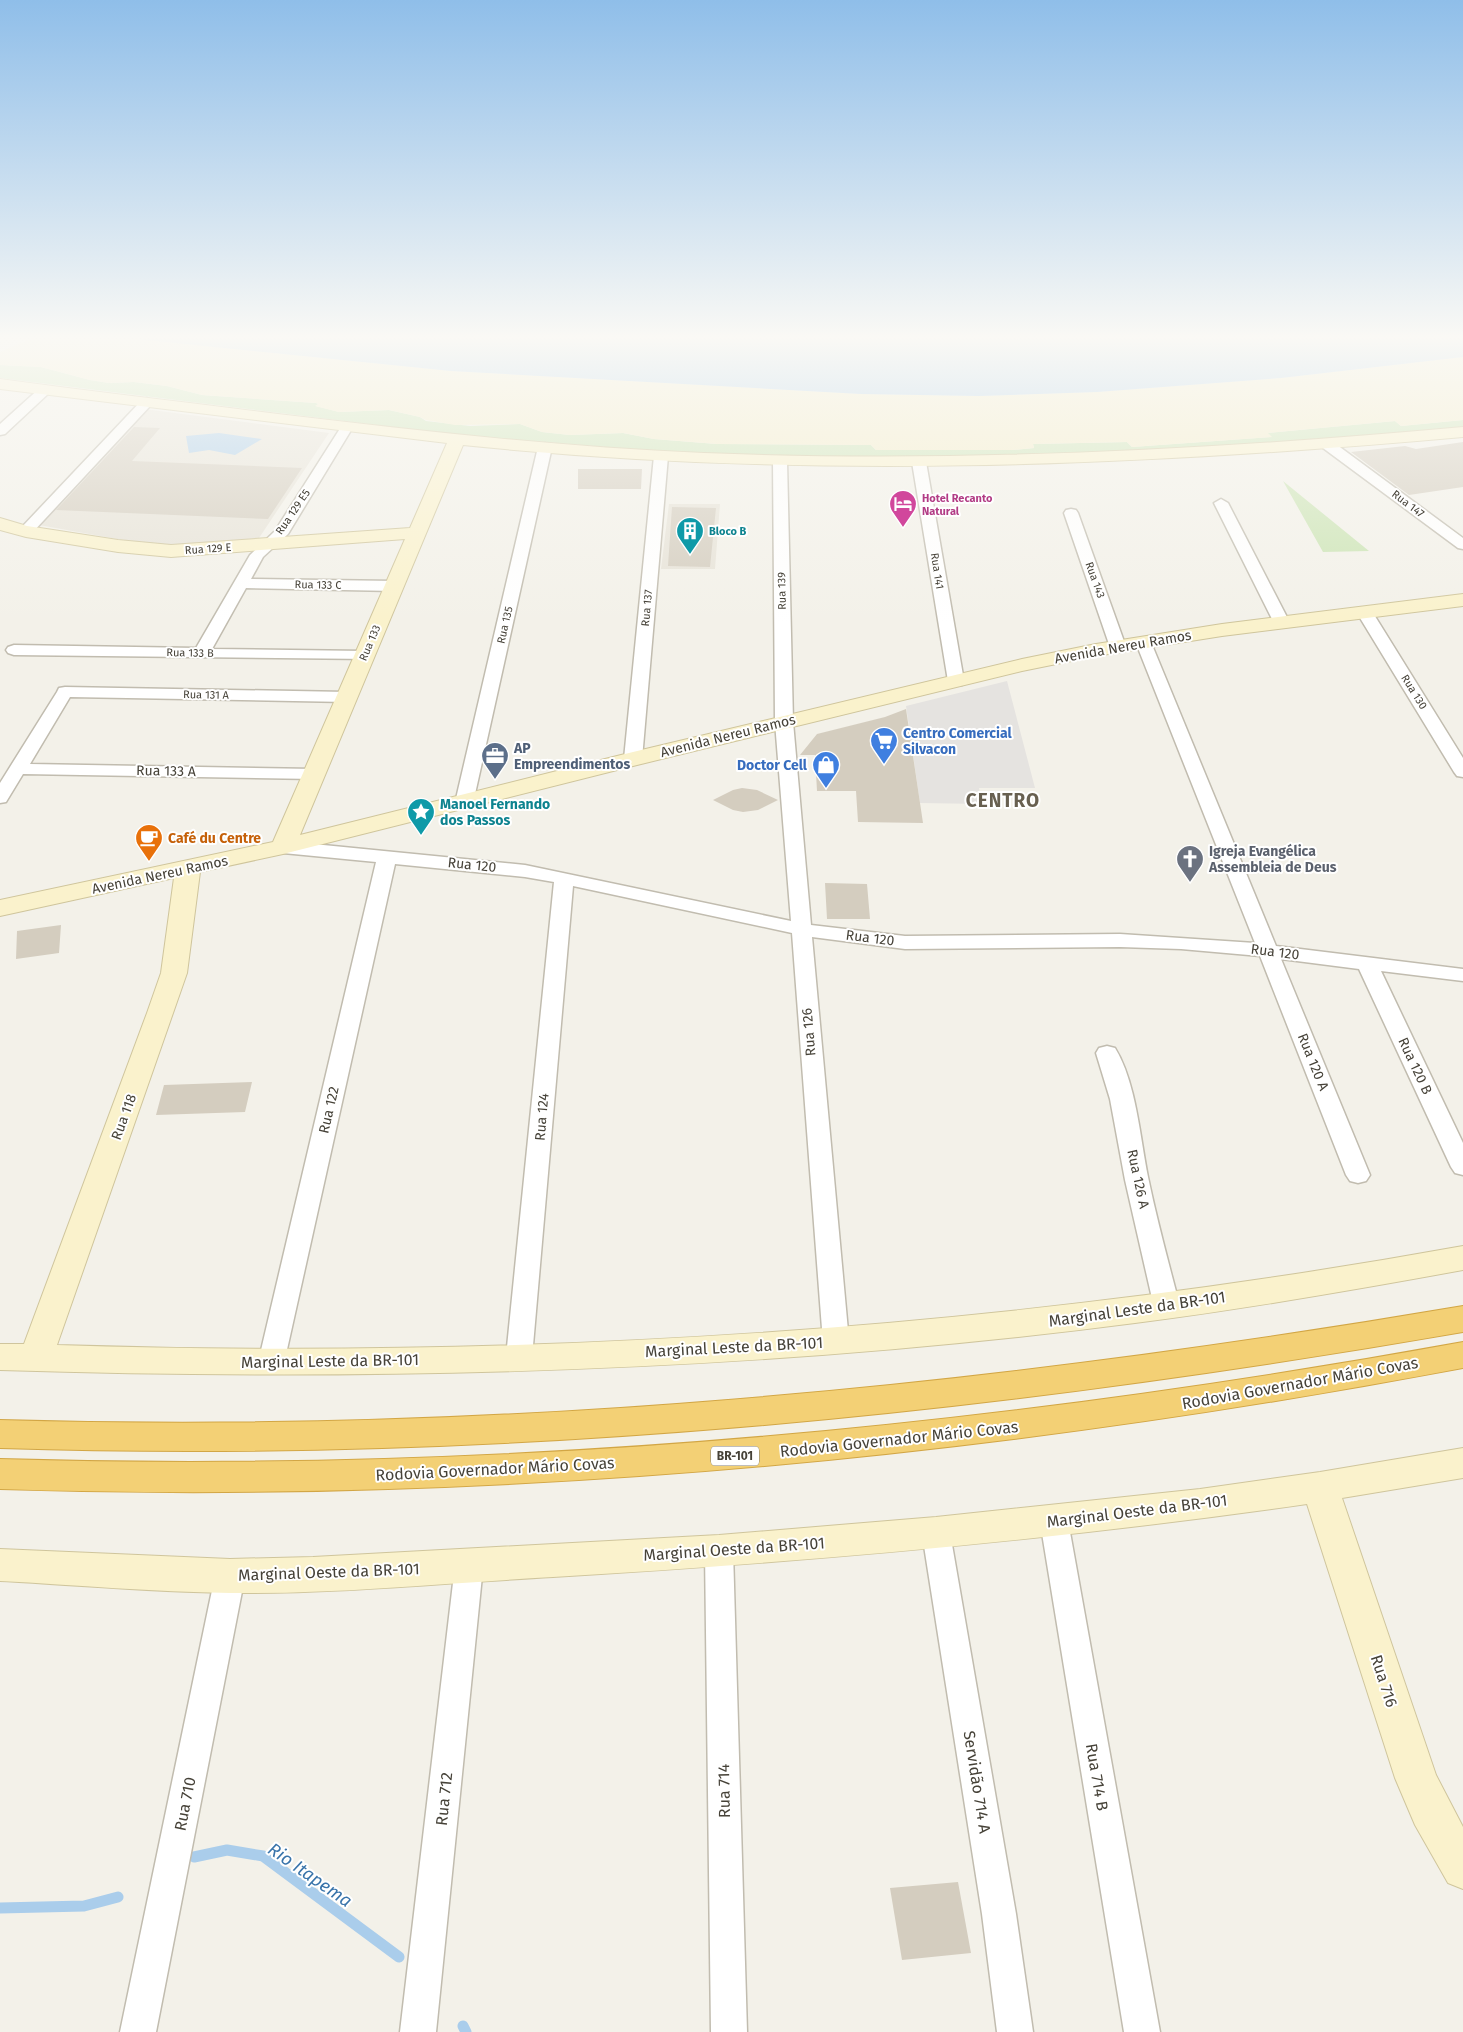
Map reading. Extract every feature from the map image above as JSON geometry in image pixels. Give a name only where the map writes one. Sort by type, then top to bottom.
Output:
[{"type":"highway","points":[[0,1434],[246,1439],[526,1428],[697,1418],[850,1404],[1174,1366],[1463,1319]]},
{"type":"highway","name":"Rodovia Governador Mário Covas","points":[[0,1474],[246,1479],[405,1474],[735,1456],[1012,1427],[1161,1407],[1463,1355]]},
{"type":"main road","points":[[405,434],[457,440],[662,456],[780,461],[920,462],[1096,459],[1328,444],[1442,434]]},
{"type":"main road","name":"Rua 133","points":[[284,847],[457,440]]},
{"type":"main road","name":"Rua 129 E","points":[[0,524],[156,551],[184,551],[417,534]]},
{"type":"main road","name":"Avenida Nereu Ramos","points":[[0,908],[284,847],[633,759],[956,681],[1118,647],[1282,623],[1463,600]]},
{"type":"main road","name":"Rua 118","points":[[36,1358],[169,989],[180,937],[188,869]]},
{"type":"main road","name":"Marginal Leste da BR-101","points":[[0,1357],[271,1363],[519,1357],[836,1342],[987,1329],[1167,1307],[1400,1270],[1463,1258]]},
{"type":"main road","name":"Marginal Oeste da BR-101","points":[[0,1565],[230,1576],[470,1566],[719,1551],[936,1533],[1200,1504],[1320,1487],[1463,1463]]},
{"type":"main road","name":"Rua 716","points":[[1320,1487],[1416,1778],[1430,1810],[1463,1868]]},
{"type":"street","points":[[26,530],[117,434]]},
{"type":"street","name":"Rua 129 E5","points":[[201,653],[257,555],[281,534],[343,434]]},
{"type":"street","name":"Rua 147","points":[[1328,444],[1463,545]]},
{"type":"street","name":"Rua 135","points":[[464,803],[545,447]]},
{"type":"street","name":"Rua 137","points":[[633,759],[662,456]]},
{"type":"street","name":"Rua 139","points":[[780,461],[784,722]]},
{"type":"street","name":"Rua 141","points":[[920,462],[956,681]]},
{"type":"street","points":[[1221,503],[1282,623]]},
{"type":"street","name":"Rua 143","points":[[1071,513],[1118,647]]},
{"type":"street","name":"Rua 133 C","points":[[241,583],[395,586]]},
{"type":"street","name":"Rua 130","points":[[1365,613],[1463,772]]},
{"type":"street","name":"Rua 120 A","points":[[1144,643],[1358,1174]]},
{"type":"street","name":"Rua 133 B","points":[[14,650],[365,656]]},
{"type":"street","name":"Rua 131 A","points":[[18,768],[65,692],[347,697]]},
{"type":"street","name":"Rua 126","points":[[784,722],[836,1342]]},
{"type":"street","points":[[0,798],[18,768]]},
{"type":"street","name":"Rua 133 A","points":[[18,768],[315,774]]},
{"type":"street","name":"Rua 120","points":[[284,847],[491,867],[564,878],[800,929],[882,941],[1112,940],[1201,944],[1268,950],[1368,965],[1463,975]]},
{"type":"street","name":"Rua 122","points":[[271,1363],[387,856]]},
{"type":"street","name":"Rua 124","points":[[519,1357],[564,878]]},
{"type":"street","name":"Rua 120 B","points":[[1368,965],[1463,1167]]},
{"type":"street","name":"Rua 126 A","points":[[1107,1053],[1113,1068],[1120,1097],[1137,1180],[1167,1307]]},
{"type":"street","name":"Rua 714 B","points":[[1054,1521],[1142,2032]]},
{"type":"street","name":"Servidão 714 A","points":[[936,1533],[998,1904],[1015,2032]]},
{"type":"street","name":"Rua 714","points":[[719,1551],[729,2032]]},
{"type":"street","name":"Rua 712","points":[[418,2032],[470,1566]]},
{"type":"street","name":"Rua 710","points":[[138,2032],[230,1576]]},
{"type":"shaded area","points":[[122,434],[328,434],[259,538],[188,544],[160,544],[117,539],[39,525]]},
{"type":"shaded area","points":[[669,504],[720,504],[715,569],[661,569]]},
{"type":"shaded area","points":[[1007,681],[1035,788],[979,788],[982,804],[920,803],[906,706]]},
{"type":"green space","points":[[448,434],[627,434],[654,439],[717,444],[871,445],[876,450],[1012,450],[1034,448],[1033,444],[1127,442],[1132,447],[1271,437],[1268,434],[1396,434],[1233,448],[889,458],[669,452]]},
{"type":"green space","points":[[1283,481],[1369,551],[1323,552]]},
{"type":"sand","points":[[559,434],[601,434],[570,435]]},
{"type":"sand","points":[[627,434],[1269,434],[1272,437],[1132,447],[1127,442],[1033,444],[1034,448],[1012,450],[876,450],[871,445],[717,444],[654,439]]},
{"type":"water","points":[[225,434],[262,439],[235,455],[209,450],[189,453],[186,436]]},
{"type":"building","points":[[128,434],[155,434],[132,461],[302,468],[268,519],[56,510]]},
{"type":"building","points":[[1463,442],[1463,487],[1409,495],[1351,452],[1405,446],[1416,449]]},
{"type":"building","points":[[578,469],[642,469],[641,489],[578,489]]},
{"type":"building","points":[[672,507],[716,508],[710,567],[668,566]]},
{"type":"building","name":"Centro Comercial Silvacon","points":[[906,709],[923,823],[858,822],[856,791],[817,791],[815,755],[800,755],[817,734],[885,717]]},
{"type":"building","points":[[742,788],[757,790],[778,800],[758,810],[743,812],[733,810],[713,800],[733,790]]},
{"type":"building","points":[[825,883],[867,884],[870,919],[827,919]]},
{"type":"building","points":[[61,925],[59,953],[16,959],[17,931]]},
{"type":"building","points":[[252,1082],[245,1112],[156,1115],[164,1085]]},
{"type":"building","points":[[958,1882],[971,1953],[902,1960],[890,1888]]},
{"type":"waterway","name":"Rio Itapema","points":[[194,1857],[227,1850],[263,1856],[399,1957]]},
{"type":"waterway","name":"Rio Itapema","points":[[0,1908],[84,1906],[118,1897]]},
{"type":"waterway","name":"Rio Itapema","points":[[463,2026],[466,2032]]},
{"type":"place","name":"Hotel Recanto Natural","points":[[903,528]]},
{"type":"place","name":"Bloco B","points":[[690,555]]},
{"type":"place","name":"Centro Comercial Silvacon","points":[[884,765]]},
{"type":"place","name":"AP Empreendimentos","points":[[495,780]]},
{"type":"place","name":"Doctor Cell","points":[[826,789]]},
{"type":"place","name":"Manoel Fernando dos Passos","points":[[421,836]]},
{"type":"place","name":"Café du Centre","points":[[149,862]]},
{"type":"place","name":"Igreja Evangélica Assembleia de Deus","points":[[1190,883]]},
{"type":"district","name":"CENTRO","points":[[1003,800]]}]
